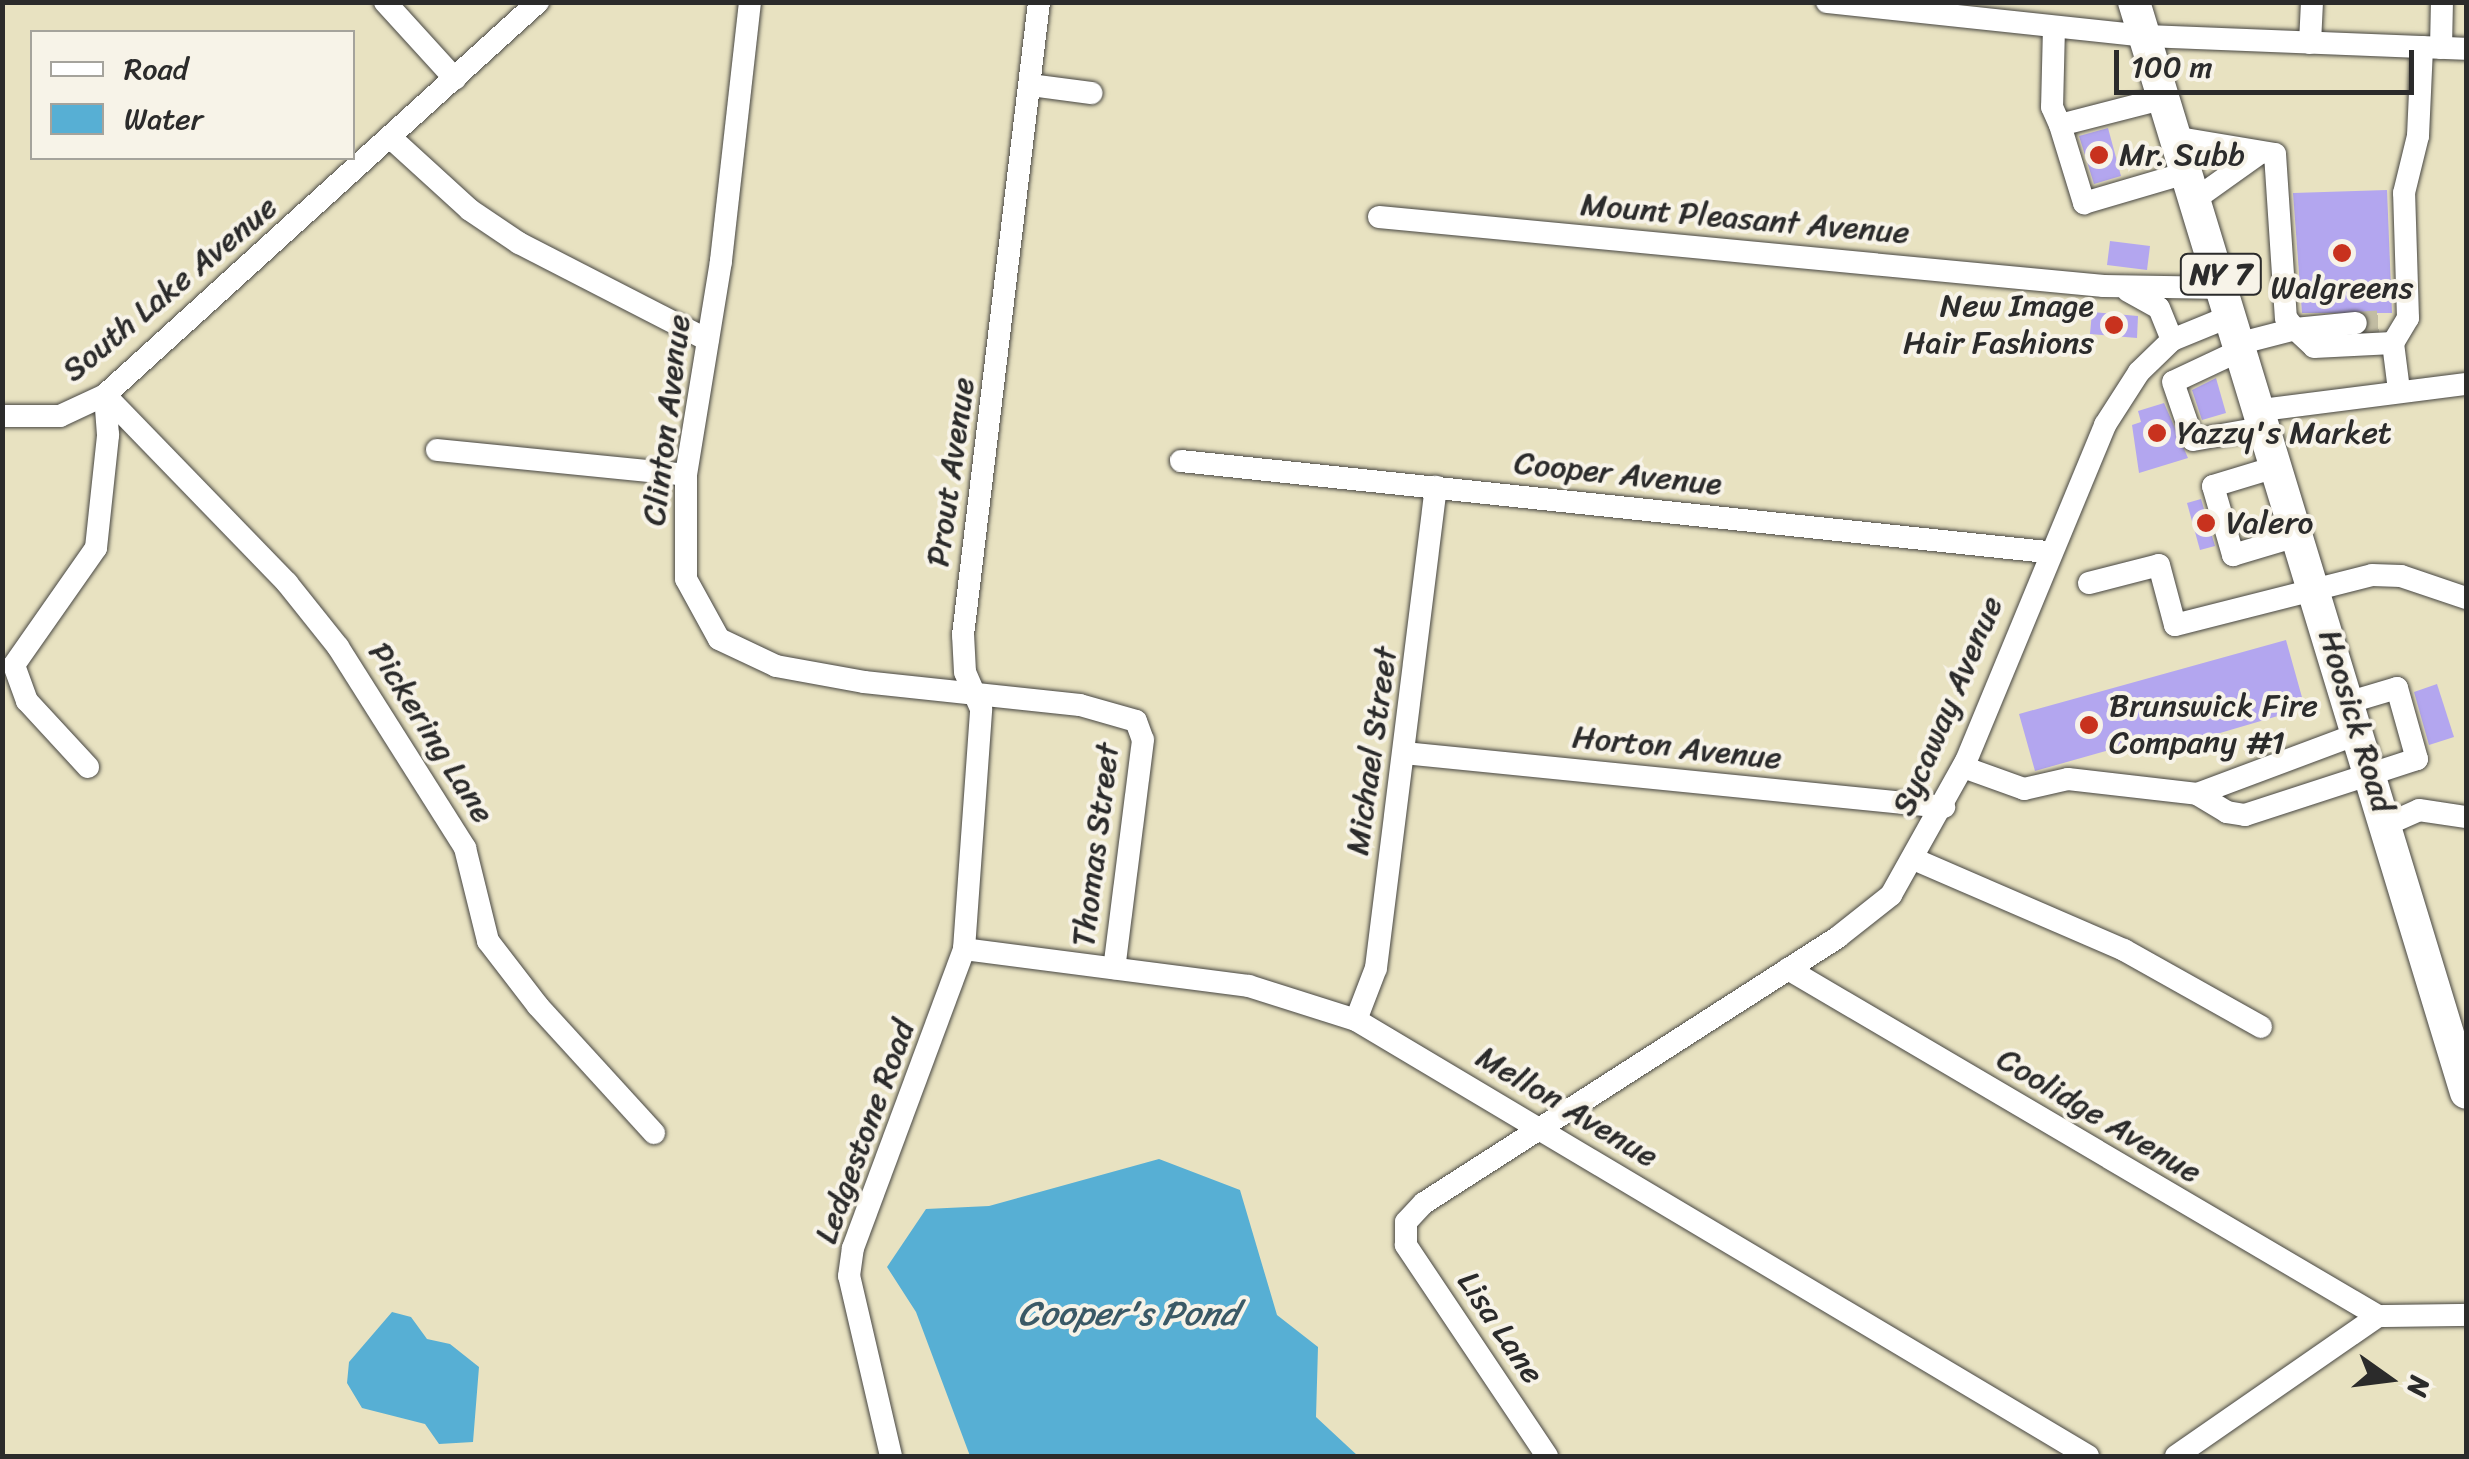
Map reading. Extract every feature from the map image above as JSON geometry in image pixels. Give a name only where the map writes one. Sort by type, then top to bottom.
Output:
[{"type":"highway","name":"NY 7","points":[[2134,2],[2236,324]]},
{"type":"highway","name":"Hoosick Road","points":[[2236,324],[2466,1093]]},
{"type":"street","points":[[385,2],[455,79]]},
{"type":"street","name":"South Lake Avenue","points":[[2,416],[60,416],[105,395],[538,2]]},
{"type":"street","name":"Clinton Avenue","points":[[750,2],[708,340],[686,475],[686,580],[705,622],[733,650],[776,666],[864,682],[1080,704],[1128,716],[1142,728]]},
{"type":"street","name":"Prout Avenue","points":[[964,949],[981,709],[965,672],[964,619],[1040,2]]},
{"type":"street","points":[[1827,2],[2145,36],[2466,50]]},
{"type":"street","points":[[2310,43],[2312,2]]},
{"type":"street","points":[[2398,390],[2393,343],[2408,318],[2404,193],[2442,2]]},
{"type":"street","points":[[2054,26],[2052,106],[2084,204],[2193,185],[2267,154]]},
{"type":"street","points":[[1031,86],[1091,93]]},
{"type":"street","points":[[2060,124],[2165,98]]},
{"type":"street","points":[[391,138],[470,210],[518,243],[708,340]]},
{"type":"street","points":[[2178,138],[2267,154]]},
{"type":"street","points":[[2267,154],[2286,318],[2314,346],[2393,343]]},
{"type":"street","name":"Mount Pleasant Avenue","points":[[1379,216],[2104,286],[2143,294],[2159,308],[2172,340]]},
{"type":"street","name":"Mount Pleasant Avenue","points":[[2104,286],[2236,324]]},
{"type":"street","points":[[2382,320],[2408,318]]},
{"type":"street","points":[[2173,382],[2236,324],[2295,329],[2356,323]]},
{"type":"street","name":"Sycaway Avenue","points":[[1403,1234],[1424,1203],[1788,969],[1891,895],[1916,860],[1963,767],[2047,552],[2105,424],[2150,360],[2172,340],[2236,324]]},
{"type":"street","points":[[2150,360],[2173,382],[2193,440],[2264,419],[2398,390],[2466,384]]},
{"type":"street","points":[[88,767],[27,701],[14,665],[96,548],[108,434],[105,395]]},
{"type":"street","name":"Pickering Lane","points":[[105,395],[287,582],[338,647],[465,848],[488,941],[654,1132]]},
{"type":"street","points":[[437,450],[686,475]]},
{"type":"street","name":"Cooper Avenue","points":[[1181,461],[2047,552]]},
{"type":"street","points":[[2279,466],[2212,486],[2233,555],[2300,535]]},
{"type":"street","name":"Michael Street","points":[[1356,1020],[1376,968],[1436,487]]},
{"type":"street","points":[[2089,583],[2159,564],[2175,626],[2372,574],[2401,576],[2466,598]]},
{"type":"street","points":[[1963,767],[2024,789],[2068,779],[2198,794],[2227,812],[2245,814],[2418,759],[2397,688],[2355,717],[2198,794]]},
{"type":"street","name":"Thomas Street","points":[[1114,968],[1142,728]]},
{"type":"street","name":"Horton Avenue","points":[[1404,753],[1944,807]]},
{"type":"street","points":[[2388,824],[2419,810],[2466,817]]},
{"type":"street","points":[[1916,860],[2124,950],[2261,1027]]},
{"type":"street","name":"Mellon Avenue","points":[[964,949],[1286,993],[1356,1020],[2088,1456]]},
{"type":"street","name":"Ledgestone Road","points":[[891,1456],[849,1276],[853,1248],[964,949]]},
{"type":"street","name":"Coolidge Avenue","points":[[1788,969],[2378,1316]]},
{"type":"street","name":"Lisa Lane","points":[[1403,1234],[1547,1456]]},
{"type":"street","points":[[2176,1456],[2378,1316],[2466,1315]]},
{"type":"water","name":"Cooper's Pond","points":[[1159,1159],[1240,1190],[1277,1315],[1318,1347],[1316,1417],[1358,1456],[970,1456],[916,1312],[887,1267],[926,1209],[989,1206]]},
{"type":"water","points":[[392,1312],[411,1317],[427,1339],[450,1344],[479,1367],[473,1442],[439,1444],[425,1424],[362,1408],[347,1383],[349,1362]]},
{"type":"building","name":"Mr. Subb","points":[[2108,128],[2121,176],[2094,184],[2079,136]]},
{"type":"building","name":"Walgreens","points":[[2387,190],[2392,313],[2302,313],[2293,193]]},
{"type":"building","points":[[2110,241],[2150,246],[2147,270],[2107,265]]},
{"type":"building","name":"New Image Hair Fashions","points":[[2092,312],[2138,316],[2137,338],[2090,334]]},
{"type":"building","points":[[2216,378],[2226,413],[2202,420],[2192,390]]},
{"type":"building","name":"Yazzy's Market","points":[[2164,403],[2188,458],[2139,473],[2132,425],[2141,422],[2138,411]]},
{"type":"building","points":[[2201,499],[2215,546],[2200,550],[2187,503]]},
{"type":"building","points":[[2286,640],[2305,708],[2169,748],[2166,734],[2035,771],[2019,714]]},
{"type":"building","points":[[2437,684],[2454,737],[2429,745],[2414,692]]},
{"type":"tunnel","points":[[2356,323],[2382,321]]},
{"type":"place","name":"Mr. Subb","points":[[2099,155]]},
{"type":"place","name":"Walgreens","points":[[2342,253]]},
{"type":"place","name":"New Image Hair Fashions","points":[[2114,325]]},
{"type":"place","name":"Yazzy's Market","points":[[2157,433]]},
{"type":"place","name":"Valero","points":[[2206,523]]},
{"type":"place","name":"Brunswick Fire Company #1","points":[[2089,725]]}]
